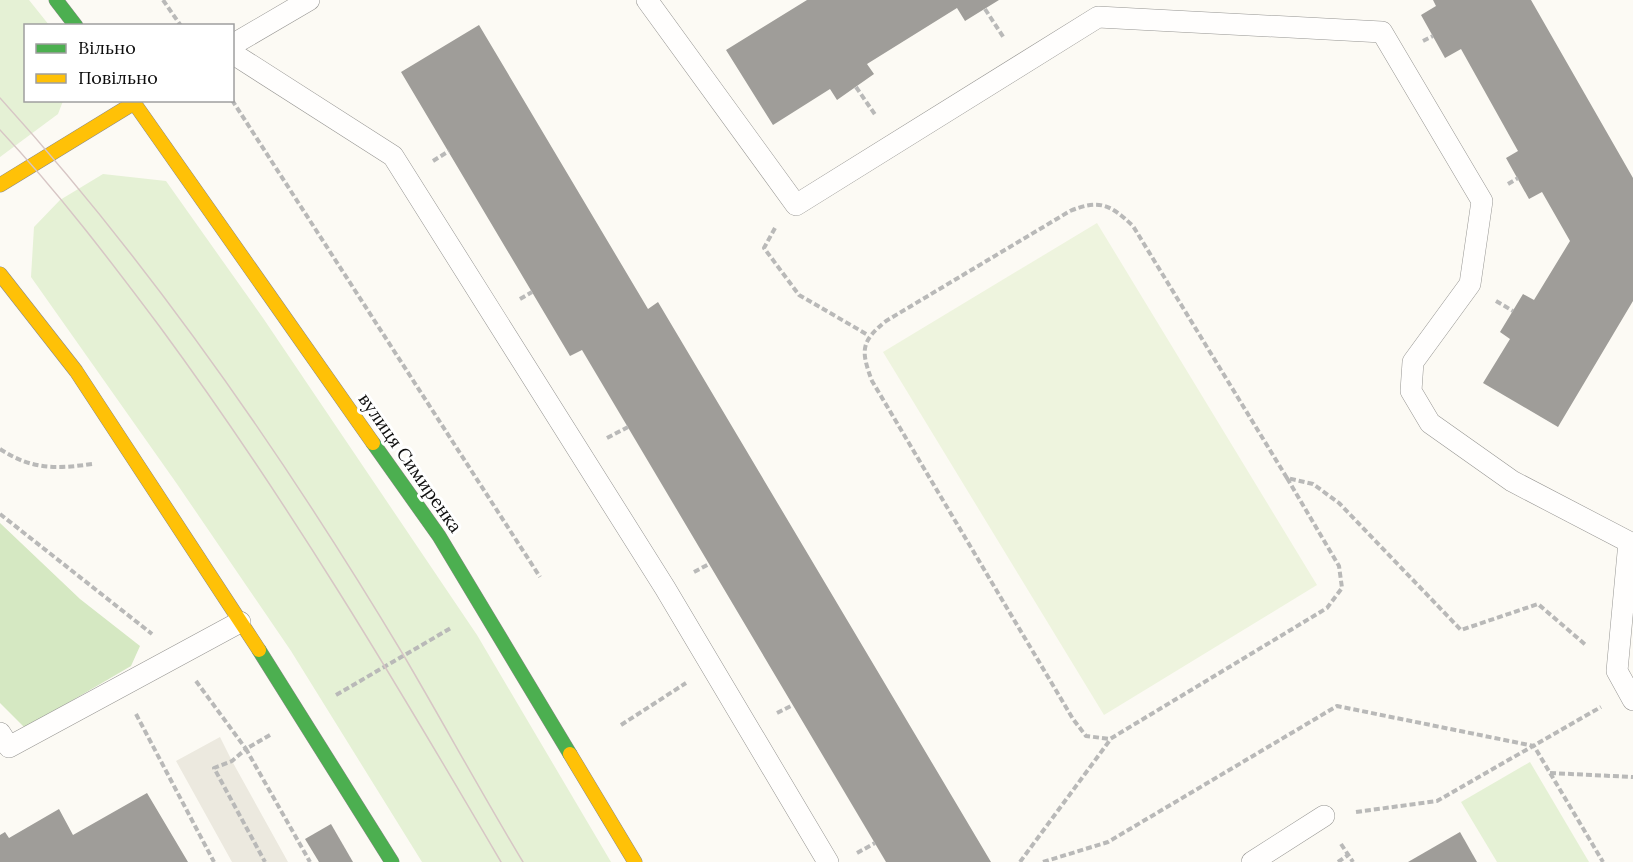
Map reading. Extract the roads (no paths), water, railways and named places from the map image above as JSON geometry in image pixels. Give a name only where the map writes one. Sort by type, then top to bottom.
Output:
[{"type":"street","points":[[56,0],[74,24]]},
{"type":"street","points":[[0,185],[133,102]]},
{"type":"street","name":"вулиця Симиренка","points":[[136,102],[439,536],[635,862]]},
{"type":"street","points":[[0,274],[76,371],[303,715],[392,862]]},
{"type":"lane","points":[[234,44],[309,0]]},
{"type":"lane","points":[[647,0],[796,205],[1098,17],[1382,32],[1482,201],[1470,284],[1413,362],[1411,391],[1430,423],[1512,481],[1631,540],[1617,671],[1630,696]]},
{"type":"lane","points":[[234,53],[393,156],[712,666],[828,862]]},
{"type":"lane","points":[[3,744],[122,687],[240,622]]},
{"type":"lane","points":[[1252,862],[1324,816]]},
{"type":"tram line","points":[[0,98],[112,229],[216,367],[265,438],[359,582],[523,862]]},
{"type":"tram line","points":[[0,130],[63,202],[122,276],[251,457],[338,590],[501,862]]}]
